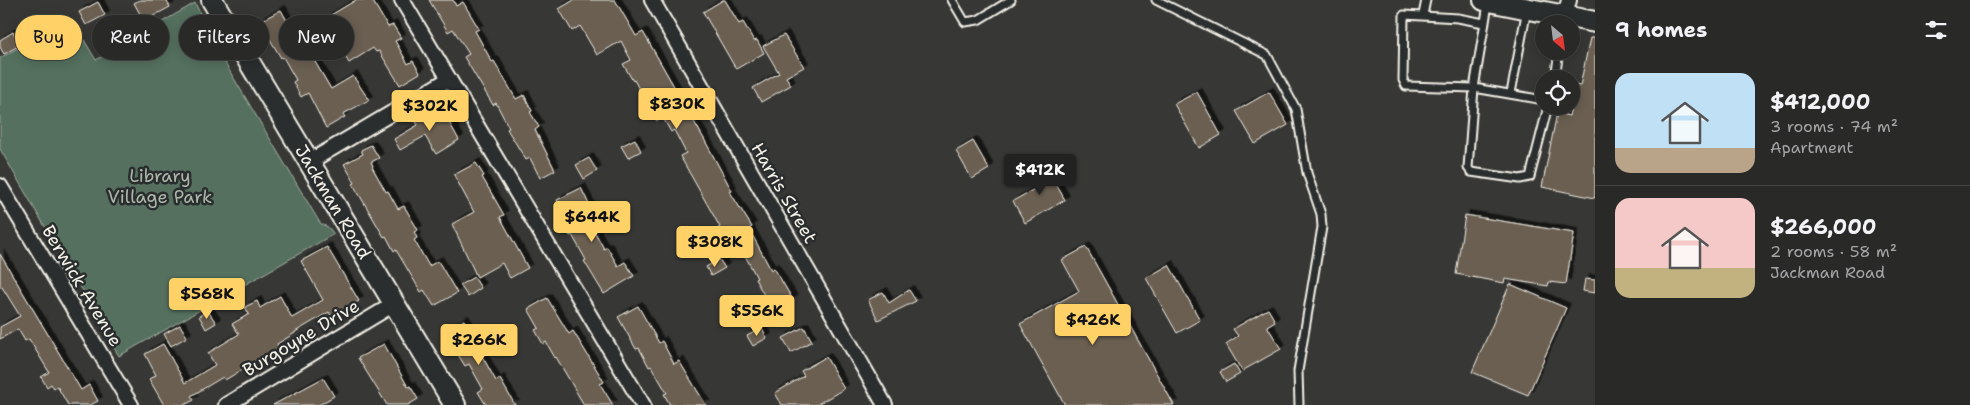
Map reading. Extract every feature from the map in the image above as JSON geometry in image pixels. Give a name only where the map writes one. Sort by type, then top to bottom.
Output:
[{"type":"street","name":"Jackman Road","points":[[212,0],[455,405]]},
{"type":"street","points":[[402,0],[643,405]]},
{"type":"street","name":"Harris Street","points":[[652,0],[885,405]]},
{"type":"street","points":[[1486,0],[1527,9],[1566,13],[1595,22]]},
{"type":"street","points":[[309,162],[449,79]]},
{"type":"street","name":"Berwick Avenue","points":[[0,186],[131,405]]},
{"type":"street","name":"Burgoyne Drive","points":[[226,405],[394,304]]},
{"type":"lane","points":[[952,0],[965,22],[978,20],[1011,0]]},
{"type":"lane","points":[[1156,0],[1267,54],[1296,109],[1307,173],[1321,214],[1322,227],[1298,371],[1299,405]]},
{"type":"lane","points":[[1423,15],[1426,0]]},
{"type":"lane","points":[[1486,0],[1474,88],[1468,168],[1471,172],[1520,179],[1530,178],[1546,115]]},
{"type":"lane","points":[[1511,94],[1527,9]]},
{"type":"lane","points":[[1484,23],[1423,15],[1404,15],[1403,80],[1406,86],[1474,88],[1535,98]]},
{"type":"green space","name":"Library Village Park","points":[[195,3],[200,15],[179,15],[179,60],[223,60],[320,223],[329,228],[334,234],[119,356],[102,329],[101,318],[77,282],[0,149],[0,58],[15,50],[15,60],[82,60],[82,36],[92,53],[92,60],[169,60],[169,18]]},
{"type":"building","points":[[140,0],[166,0],[170,7],[155,15],[141,15],[134,3]]},
{"type":"building","points":[[356,0],[372,0],[388,27],[393,25],[401,38],[395,41],[408,64],[413,61],[420,73],[400,85],[379,51],[376,52],[373,48],[354,60],[354,15],[331,15]]},
{"type":"building","points":[[429,0],[453,0],[456,6],[463,2],[479,29],[475,31],[516,99],[524,95],[532,111],[530,112],[539,127],[535,130],[555,170],[540,178],[530,158],[526,160],[507,129],[509,128],[496,103],[493,105],[464,57],[469,54],[453,29],[448,32]]},
{"type":"building","points":[[574,0],[615,0],[636,36],[643,32],[704,139],[732,191],[730,192],[752,227],[749,229],[771,270],[774,268],[793,300],[773,311],[755,279],[757,278],[742,250],[739,252],[731,238],[725,242],[717,229],[720,227],[680,156],[686,153],[674,130],[671,132],[663,118],[657,121],[623,64],[631,60],[621,41],[597,55],[580,26],[572,31],[559,9]]},
{"type":"building","points":[[725,0],[739,24],[743,22],[754,41],[757,40],[764,53],[736,69],[703,12]]},
{"type":"building","points":[[98,2],[105,15],[92,15],[92,22],[86,25],[79,12]]},
{"type":"building","points":[[281,10],[284,15],[279,15],[279,55],[269,38],[269,16]]},
{"type":"building","points":[[13,32],[15,36],[15,48],[4,54],[0,47],[0,40]]},
{"type":"building","points":[[784,35],[804,67],[786,77],[791,85],[761,102],[753,88],[779,73],[763,46]]},
{"type":"building","points":[[1590,38],[1595,38],[1595,198],[1542,187],[1557,115],[1580,115],[1580,86]]},
{"type":"building","points":[[285,60],[314,60],[331,89],[353,76],[369,100],[343,114],[345,117],[326,128],[308,93],[301,97],[293,82],[296,80]]},
{"type":"building","points":[[1197,92],[1221,135],[1199,148],[1174,104]]},
{"type":"building","points":[[1269,92],[1288,125],[1255,144],[1236,111]]},
{"type":"building","points":[[440,106],[459,140],[436,154],[425,136],[400,150],[394,139],[418,125],[415,120]]},
{"type":"building","points":[[635,139],[641,151],[628,158],[621,146]]},
{"type":"building","points":[[973,141],[989,169],[972,179],[956,151]]},
{"type":"building","points":[[371,145],[379,158],[371,162],[372,167],[398,209],[404,206],[418,230],[414,232],[417,238],[414,240],[429,266],[438,261],[457,293],[434,306],[424,290],[421,292],[396,250],[394,251],[386,236],[384,237],[353,184],[355,183],[344,164],[363,154],[361,150]]},
{"type":"building","points":[[589,158],[597,171],[584,179],[576,165]]},
{"type":"building","points":[[476,163],[504,215],[500,217],[528,268],[510,278],[502,263],[477,277],[452,224],[474,212],[454,175]]},
{"type":"building","points":[[1044,163],[1065,200],[1025,223],[1013,201],[1040,186],[1031,170]]},
{"type":"building","points":[[581,188],[597,221],[591,225],[604,249],[607,247],[618,266],[625,262],[634,276],[604,294],[584,261],[586,260],[572,235],[570,236],[563,224],[568,221],[557,200]]},
{"type":"building","points":[[1465,215],[1574,233],[1566,284],[1549,282],[1548,286],[1505,279],[1504,283],[1456,274]]},
{"type":"building","points":[[327,247],[359,301],[332,317],[329,312],[295,332],[277,344],[280,350],[225,380],[223,377],[191,396],[194,400],[184,405],[164,405],[149,379],[156,375],[145,354],[163,344],[185,383],[215,365],[208,353],[239,334],[232,324],[249,314],[245,307],[257,301],[260,308],[280,296],[292,318],[323,300],[301,261]]},
{"type":"building","points":[[1086,247],[1174,405],[1065,405],[1020,324],[1079,291],[1062,260]]},
{"type":"building","points":[[0,254],[81,390],[89,385],[98,401],[90,405],[68,405],[57,386],[54,388],[51,384],[47,387],[41,377],[49,372],[29,339],[25,341],[18,329],[0,339],[0,327],[20,316],[2,287],[0,287]]},
{"type":"building","points":[[719,259],[725,268],[711,276],[706,267]]},
{"type":"building","points":[[1169,265],[1200,320],[1177,333],[1146,278]]},
{"type":"building","points":[[474,277],[481,288],[468,297],[460,285]]},
{"type":"building","points":[[1585,279],[1595,280],[1595,293],[1583,291]]},
{"type":"building","points":[[1510,284],[1566,308],[1528,395],[1472,372]]},
{"type":"building","points":[[909,290],[916,301],[878,320],[868,300],[883,292],[889,303]]},
{"type":"building","points":[[547,298],[569,334],[573,331],[604,382],[600,384],[613,405],[584,405],[546,342],[543,344],[535,330],[539,328],[528,309]]},
{"type":"building","points":[[638,306],[659,343],[662,341],[674,364],[679,361],[706,405],[670,405],[664,394],[667,393],[651,366],[649,367],[639,348],[636,349],[618,317]]},
{"type":"building","points":[[1268,309],[1275,321],[1267,326],[1281,349],[1242,371],[1226,344],[1238,336],[1233,329]]},
{"type":"building","points":[[208,311],[216,323],[206,329],[199,316]]},
{"type":"building","points":[[464,320],[485,354],[482,356],[496,381],[500,379],[515,405],[486,405],[478,392],[483,389],[469,364],[465,366],[446,331]]},
{"type":"building","points":[[180,325],[187,337],[171,346],[164,334]]},
{"type":"building","points":[[804,327],[812,341],[791,353],[783,338]]},
{"type":"building","points":[[762,328],[767,338],[753,346],[747,336]]},
{"type":"building","points":[[384,344],[408,387],[410,386],[418,399],[408,405],[387,405],[358,358]]},
{"type":"building","points":[[826,357],[844,389],[816,405],[782,405],[775,393],[804,376],[801,371]]},
{"type":"building","points":[[1234,364],[1240,374],[1226,382],[1220,372]]},
{"type":"building","points":[[323,378],[334,396],[319,405],[273,405]]}]
